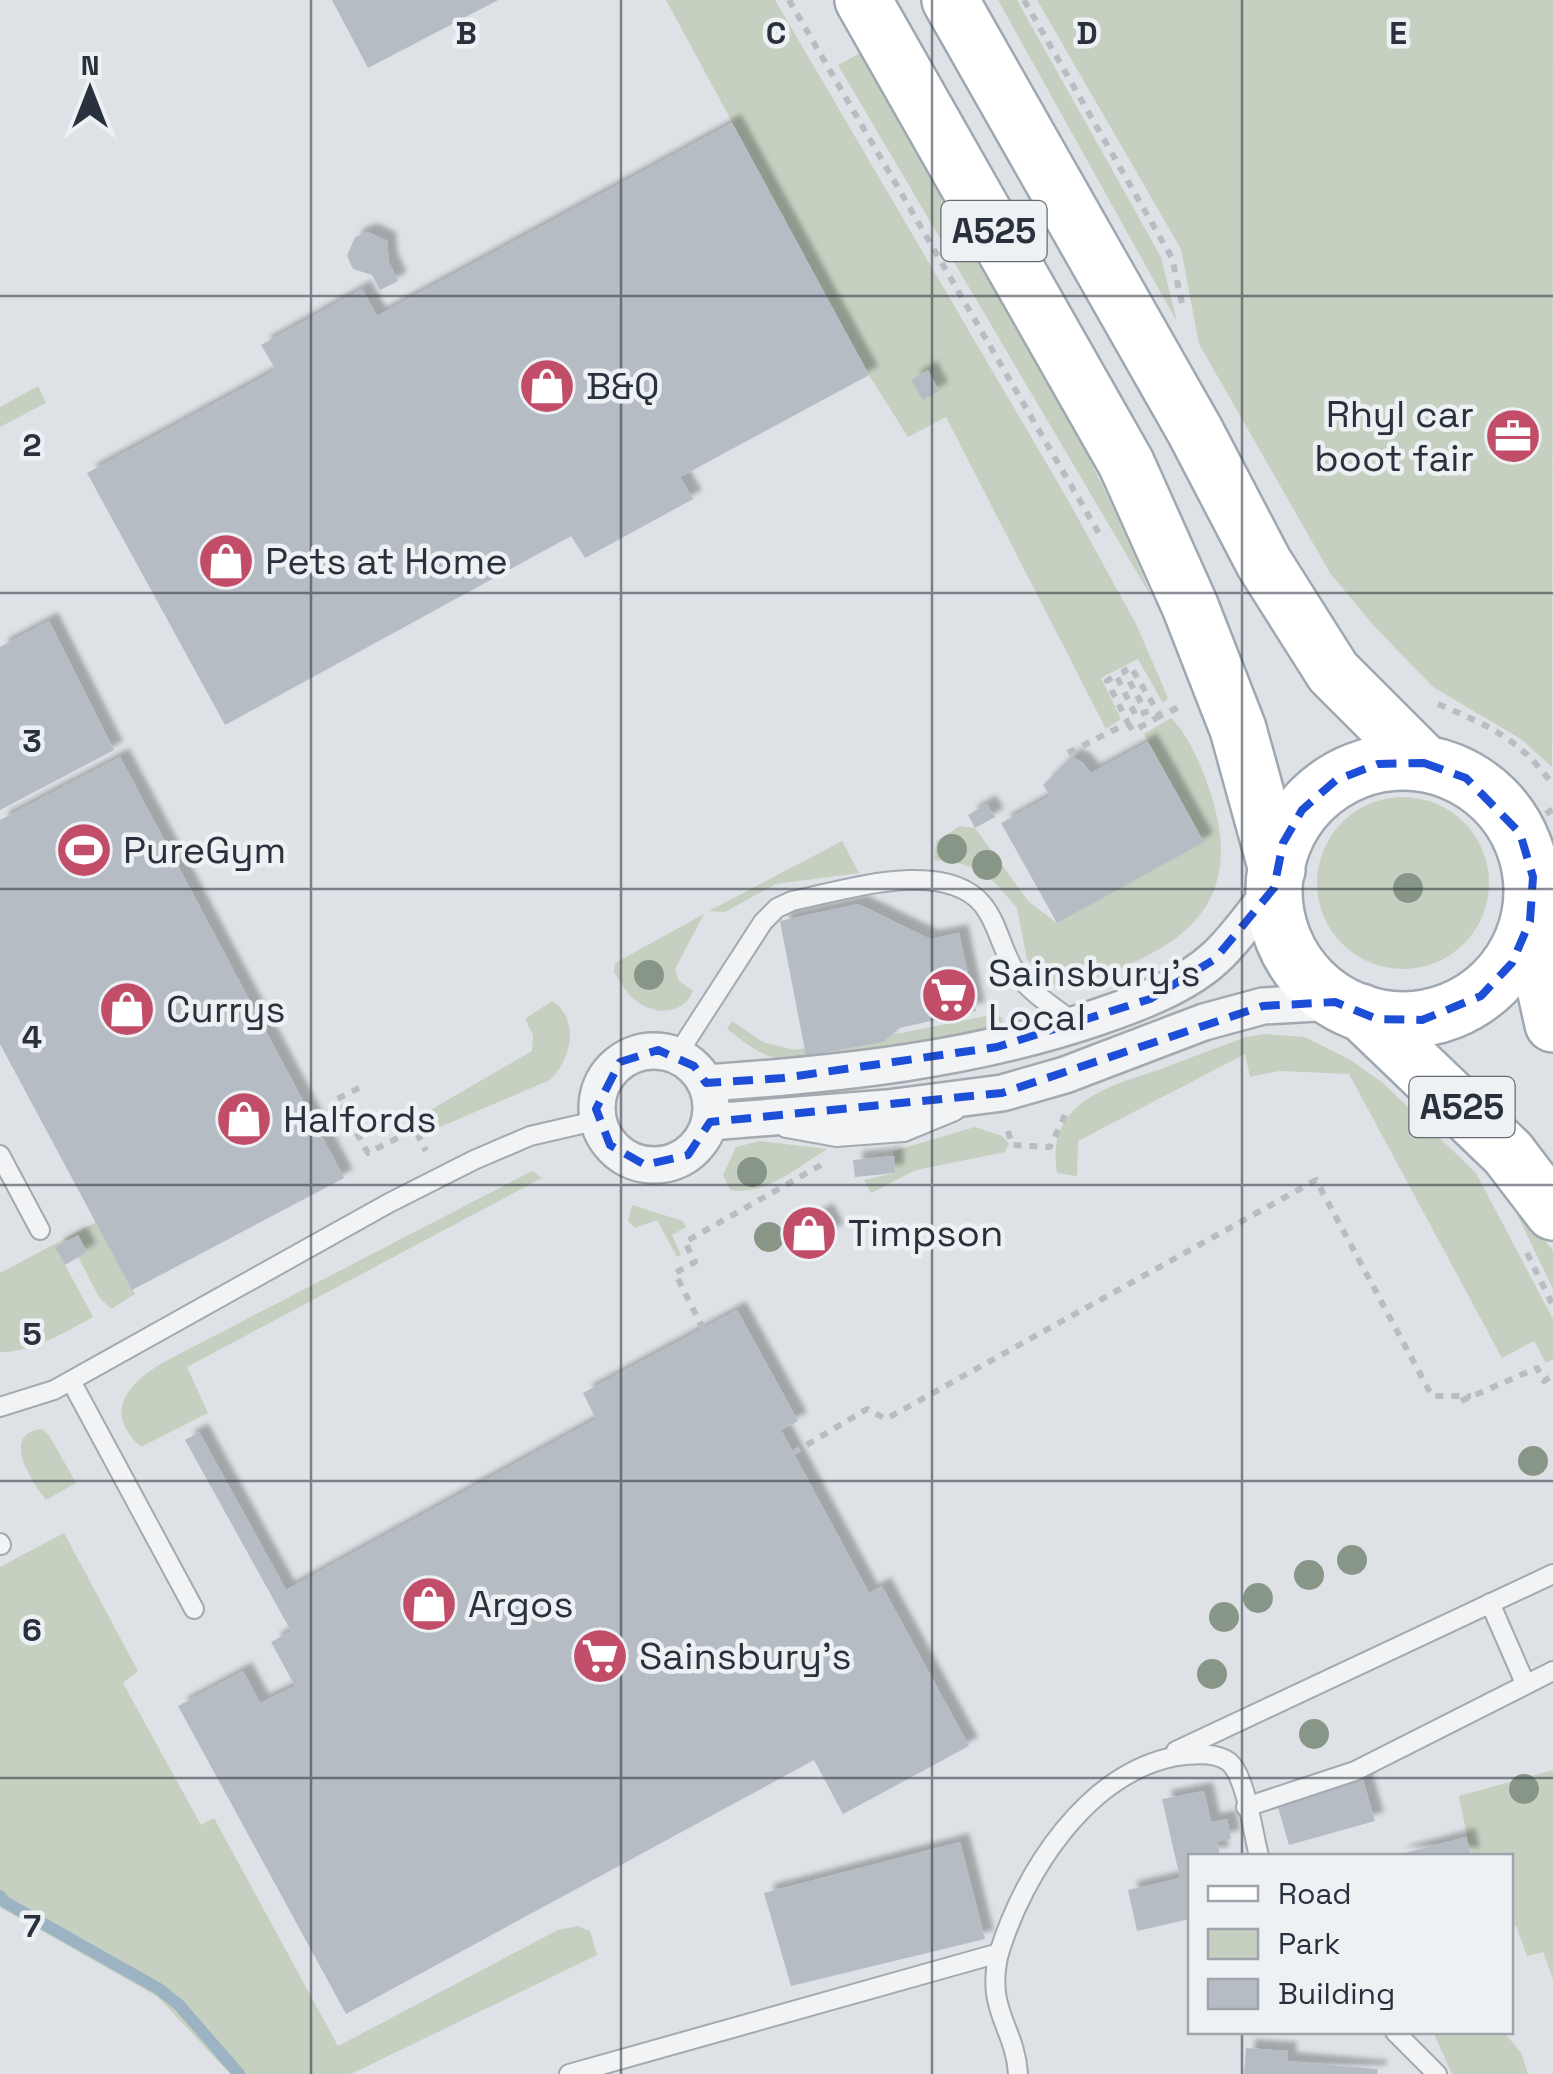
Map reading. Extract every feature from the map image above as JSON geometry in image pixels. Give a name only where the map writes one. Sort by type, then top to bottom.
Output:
[{"type":"main road","name":"A525","points":[[862,0],[1126,463],[1190,606],[1238,729],[1275,879],[1280,932],[1301,972],[1348,1007],[1508,1153],[1553,1212]]},
{"type":"main road","name":"A525","points":[[950,0],[1195,432],[1264,563],[1333,672],[1424,763]]},
{"type":"main road","name":"A525","points":[[1275,879],[1282,843],[1302,810],[1336,780],[1378,764],[1424,763],[1466,778],[1502,806],[1536,821],[1530,922],[1553,1024]]},
{"type":"main road","name":"A525","points":[[1348,1007],[1377,1018],[1422,1020],[1481,996],[1512,963],[1530,922]]},
{"type":"street","points":[[706,1083],[913,1062],[997,1048],[1150,999],[1214,959],[1275,879]]},
{"type":"street","points":[[724,1121],[694,1066],[677,1055],[658,1050],[638,1052],[620,1062],[600,1089],[598,1120],[610,1145],[626,1158],[645,1165],[665,1165],[688,1154],[724,1121],[887,1108],[1002,1093],[1066,1076],[1204,1022],[1263,1006],[1348,1007]]},
{"type":"lane","points":[[677,1055],[776,908],[792,900],[907,879],[953,885],[972,894],[984,906],[1016,972],[1036,994],[1077,1024]]},
{"type":"lane","points":[[0,1408],[39,1396],[70,1380],[440,1177],[530,1136],[598,1120]]},
{"type":"lane","points":[[0,1155],[40,1230]]},
{"type":"lane","points":[[70,1380],[194,1609]]},
{"type":"lane","points":[[1018,2074],[993,1980],[1000,1953],[1024,1888],[1059,1834],[1104,1791],[1158,1760],[1553,1574]]},
{"type":"lane","points":[[1490,1603],[1525,1683]]},
{"type":"lane","points":[[1246,1806],[1355,1770],[1553,1671]]},
{"type":"lane","points":[[1158,1760],[1194,1753],[1227,1760],[1240,1775],[1258,1854]]},
{"type":"lane","points":[[568,2074],[1000,1953]]},
{"type":"lane","points":[[1396,2034],[1437,2074]]},
{"type":"path","points":[[789,0],[814,44]]},
{"type":"path","points":[[1024,0],[1172,258],[1182,308]]},
{"type":"path","points":[[1160,716],[1131,667],[1124,671],[1146,712],[1136,716],[1116,675],[1107,681],[1132,731],[1182,706]]},
{"type":"path","points":[[1428,699],[1492,728],[1531,755],[1553,785]]},
{"type":"path","points":[[1068,753],[1128,723]]},
{"type":"path","points":[[359,1088],[337,1099],[368,1153],[415,1130],[440,1177]]},
{"type":"path","points":[[794,1453],[867,1409],[886,1419],[1316,1180],[1432,1396],[1470,1396]]},
{"type":"path","points":[[1461,1401],[1537,1368],[1544,1380],[1553,1376]]},
{"type":"highlighted area","points":[[1424,763],[1466,778],[1520,833],[1533,877],[1530,921],[1512,963],[1481,996],[1422,1020],[1377,1019],[1335,1002],[1263,1006],[1002,1093],[710,1122],[688,1155],[645,1165],[610,1145],[596,1109],[620,1062],[658,1050],[694,1066],[706,1083],[783,1078],[997,1047],[1150,999],[1215,959],[1274,888],[1283,843],[1302,810],[1336,780],[1378,764]]},
{"type":"green space","points":[[666,0],[775,0],[1068,500],[1136,624],[1168,698],[1163,703],[1138,659],[1101,678],[1121,719],[1106,729],[946,417],[908,437],[869,375]]},
{"type":"green space","points":[[998,0],[1017,0],[1161,257],[1177,322]]},
{"type":"green space","points":[[1037,0],[1553,0],[1552,767],[1521,739],[1433,687],[1330,573],[1199,344],[1181,249]]},
{"type":"green space","points":[[868,49],[1054,388],[1152,598],[838,65]]},
{"type":"green space","points":[[38,386],[46,403],[0,427],[0,407]]},
{"type":"green space","points":[[1171,718],[1191,746],[1213,801],[1221,843],[1218,878],[1206,907],[1186,930],[1160,949],[1061,991],[1027,960],[1017,908],[983,872],[956,862],[934,860],[936,841],[960,826],[975,828],[1028,901],[1057,923],[1203,841],[1144,734]]},
{"type":"green space","points":[[1403,797],[1436,804],[1464,822],[1482,850],[1489,883],[1482,916],[1464,944],[1436,962],[1403,969],[1370,962],[1342,944],[1324,916],[1317,883],[1324,850],[1342,822],[1370,804]]},
{"type":"green space","points":[[842,841],[859,873],[776,884],[725,912],[709,911]]},
{"type":"green space","points":[[704,914],[675,969],[679,981],[693,991],[688,999],[667,1010],[650,1008],[635,1000],[614,972],[615,963]]},
{"type":"green space","points":[[552,1001],[567,1018],[570,1040],[563,1062],[550,1080],[428,1132],[420,1116],[532,1051],[533,1035],[525,1019]]},
{"type":"green space","points":[[996,1014],[1003,1024],[881,1049],[812,1058],[766,1055],[727,1029],[732,1021],[763,1042],[794,1050]]},
{"type":"green space","points":[[1246,1037],[1305,1037],[1349,1059],[1383,1083],[1476,1173],[1553,1319],[1553,1359],[1546,1363],[1534,1341],[1502,1358],[1349,1074],[1280,1071],[1250,1077],[1245,1054],[1078,1141],[1077,1176],[1057,1173],[1056,1148],[1062,1128],[1087,1099],[1125,1081]]},
{"type":"green space","points":[[975,1127],[1002,1136],[1009,1144],[1005,1152],[916,1170],[871,1193],[864,1180],[895,1173],[893,1151]]},
{"type":"green space","points":[[760,1141],[827,1149],[769,1184],[730,1190],[723,1175],[736,1147]]},
{"type":"green space","points":[[532,1171],[542,1178],[187,1367],[208,1413],[141,1447],[129,1434],[123,1422],[124,1400],[139,1380],[162,1363]]},
{"type":"green space","points":[[1502,1183],[1553,1251],[1553,1289]]},
{"type":"green space","points":[[632,1205],[683,1221],[686,1227],[672,1235],[681,1255],[677,1257],[657,1220],[635,1228],[628,1221]]},
{"type":"green space","points":[[96,1222],[135,1294],[111,1309],[99,1297],[78,1257],[87,1252],[78,1236],[56,1248],[93,1317],[36,1345],[0,1352],[0,1273]]},
{"type":"green space","points":[[42,1429],[76,1483],[46,1500],[27,1470],[21,1448],[29,1432]]},
{"type":"green space","points":[[64,1533],[138,1671],[123,1683],[201,1825],[214,1818],[338,2046],[558,1930],[578,1926],[590,1931],[597,1955],[351,2074],[230,2074],[158,1997],[0,1907],[0,1567]]},
{"type":"green space","points":[[1553,1770],[1553,1979],[1543,1952],[1527,1956],[1513,1927],[1513,1854],[1471,1854],[1459,1796]]},
{"type":"green space","points":[[1434,2034],[1506,2034],[1521,2053],[1528,2074],[1452,2074]]},
{"type":"building","points":[[332,0],[498,0],[368,68]]},
{"type":"building","name":"B&Q","points":[[732,123],[869,375],[680,477],[693,499],[585,558],[571,536],[225,725],[87,473],[276,370],[261,345],[362,289],[377,316]]},
{"type":"building","points":[[368,232],[387,241],[389,262],[398,281],[380,290],[372,275],[353,269],[347,256],[355,237]]},
{"type":"building","points":[[928,370],[939,391],[923,400],[911,380]]},
{"type":"building","points":[[49,621],[114,750],[0,810],[0,647]]},
{"type":"building","points":[[1148,742],[1204,842],[1057,923],[1001,823],[1050,796],[1043,785],[1071,757],[1091,773]]},
{"type":"building","points":[[120,757],[344,1178],[132,1290],[0,1044],[0,820]]},
{"type":"building","points":[[987,804],[995,817],[975,828],[968,815]]},
{"type":"building","points":[[858,904],[930,939],[959,933],[976,1011],[899,1028],[883,1042],[806,1056],[780,921]]},
{"type":"building","points":[[894,1156],[895,1173],[855,1177],[853,1160]]},
{"type":"building","name":"Timpson","points":[[824,1212],[835,1232],[795,1255],[783,1234]]},
{"type":"building","points":[[78,1235],[87,1252],[65,1265],[55,1247]]},
{"type":"building","name":"Sainsbury's","points":[[737,1310],[798,1421],[781,1430],[869,1593],[882,1586],[969,1746],[843,1814],[814,1760],[346,2014],[178,1706],[243,1671],[260,1703],[295,1686],[271,1642],[291,1631],[185,1440],[199,1432],[286,1590],[596,1419],[583,1393]]},
{"type":"building","points":[[1363,1780],[1375,1821],[1289,1845],[1277,1804]]},
{"type":"building","points":[[1204,1791],[1211,1822],[1227,1819],[1231,1839],[1217,1842],[1220,1854],[1188,1854],[1188,1919],[1137,1931],[1128,1890],[1180,1878],[1162,1799]]},
{"type":"building","points":[[1466,1837],[1470,1854],[1401,1854]]},
{"type":"building","points":[[960,1842],[985,1939],[791,1986],[764,1893]]},
{"type":"building","points":[[1246,2048],[1288,2051],[1287,2061],[1378,2069],[1377,2074],[1244,2074]]},
{"type":"waterway","points":[[0,1896],[159,1989],[179,2005],[239,2074]]},
{"type":"place","name":"B&Q","points":[[547,386]]},
{"type":"place","name":"Rhyl car boot fair","points":[[1513,436]]},
{"type":"place","name":"Pets at Home","points":[[226,561]]},
{"type":"place","name":"PureGym","points":[[84,850]]},
{"type":"place","name":"Sainsbury's Local","points":[[949,995]]},
{"type":"place","name":"Currys","points":[[127,1009]]},
{"type":"place","name":"Halfords","points":[[244,1119]]},
{"type":"place","name":"Timpson","points":[[809,1233]]},
{"type":"place","name":"Argos","points":[[429,1604]]},
{"type":"place","name":"Sainsbury's","points":[[600,1656]]}]
